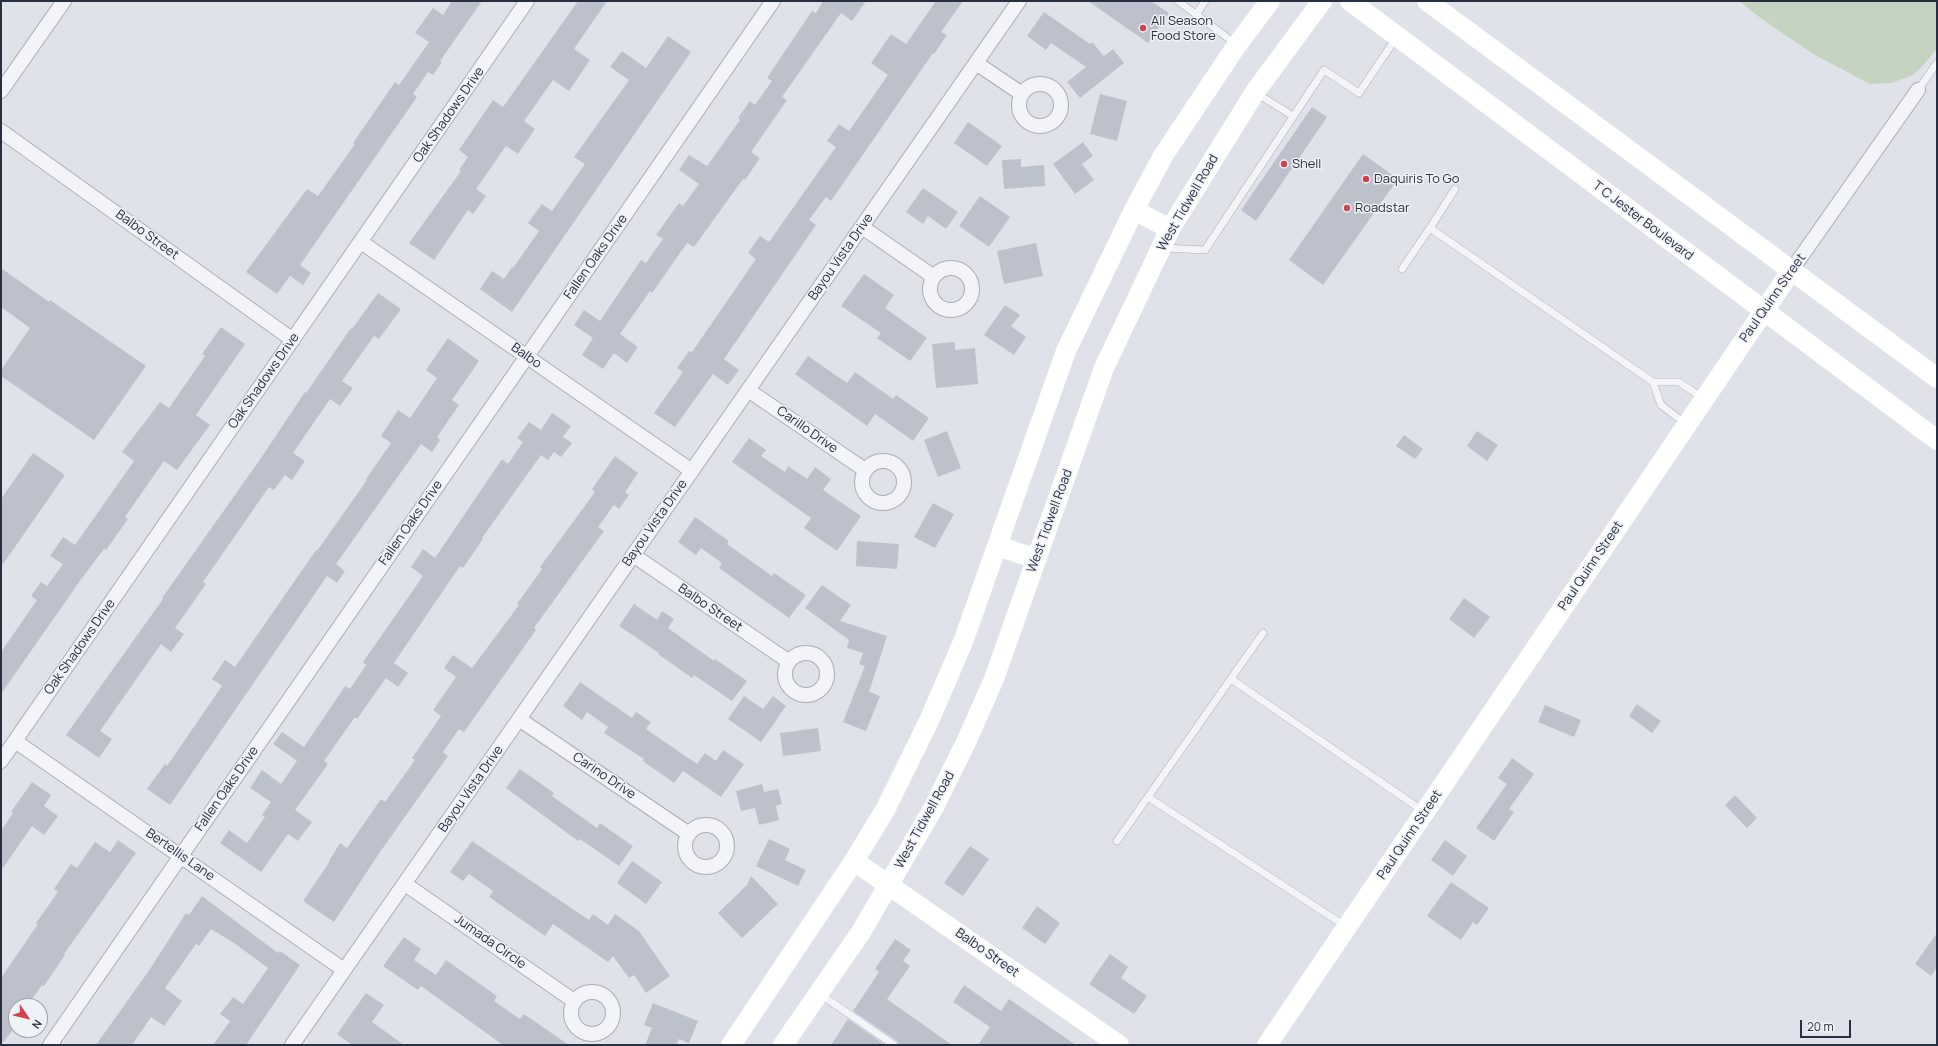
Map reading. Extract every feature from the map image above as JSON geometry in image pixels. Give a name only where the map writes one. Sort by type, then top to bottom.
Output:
[{"type":"main road","points":[[731,1045],[854,861],[885,810],[928,722],[963,642],[1066,351],[1134,210],[1163,156],[1237,45],[1270,1]]},
{"type":"main road","name":"West Tidwell Road","points":[[783,1045],[860,932],[890,884],[934,807],[967,740],[994,679],[1104,368],[1170,229],[1255,92],[1322,1]]},
{"type":"main road","name":"T C Jester Boulevard","points":[[1350,1],[1937,440]]},
{"type":"main road","points":[[1427,1],[1937,378]]},
{"type":"main road","points":[[1134,210],[1170,229]]},
{"type":"main road","name":"Paul Quinn Street","points":[[1267,1045],[1686,425],[1792,271]]},
{"type":"main road","points":[[998,546],[1036,559]]},
{"type":"main road","name":"Balbo Street","points":[[854,861],[890,884],[1119,1045]]},
{"type":"street","points":[[1,91],[64,1]]},
{"type":"street","name":"Oak Shadows Drive","points":[[1,761],[527,1]]},
{"type":"street","name":"Fallen Oaks Drive","points":[[50,1045],[773,1]]},
{"type":"street","name":"Bayou Vista Drive","points":[[292,1045],[1019,1]]},
{"type":"street","points":[[976,63],[1022,94]]},
{"type":"street","name":"Paul Quinn Street","points":[[1792,271],[1918,90]]},
{"type":"street","name":"Balbo Street","points":[[1,131],[293,340]]},
{"type":"street","points":[[862,227],[934,276]]},
{"type":"street","name":"Balbo","points":[[360,242],[692,471]]},
{"type":"street","name":"Carillo Drive","points":[[748,390],[865,470]]},
{"type":"street","name":"Balbo Street","points":[[633,556],[788,661]]},
{"type":"street","name":"Carino Drive","points":[[519,719],[689,834]]},
{"type":"street","name":"Bertellis Lane","points":[[15,741],[344,970]]},
{"type":"street","name":"Jumada Circle","points":[[405,884],[574,1001]]},
{"type":"lane","points":[[1178,1],[1237,45]]},
{"type":"lane","points":[[1196,15],[1205,1]]},
{"type":"lane","points":[[1161,248],[1205,250],[1324,70],[1359,93],[1397,37]]},
{"type":"lane","points":[[1918,90],[1937,63]]},
{"type":"lane","points":[[1255,92],[1294,116]]},
{"type":"lane","points":[[1402,269],[1456,188]]},
{"type":"lane","points":[[1430,228],[1653,382],[1662,405],[1686,425]]},
{"type":"lane","points":[[1653,382],[1679,382],[1704,399]]},
{"type":"lane","points":[[1117,841],[1263,634]]},
{"type":"lane","points":[[1231,679],[1425,812]]},
{"type":"lane","points":[[1148,797],[1347,928]]},
{"type":"lane","points":[[818,993],[894,1045]]},
{"type":"green space","points":[[1739,1],[1937,1],[1937,49],[1919,70],[1911,76],[1891,83],[1870,84],[1815,55],[1763,20]]},
{"type":"building","points":[[452,1],[482,1],[440,61],[442,62],[433,75],[428,72],[413,94],[417,97],[300,265],[311,273],[303,285],[290,276],[277,294],[246,272],[307,189],[318,196],[355,144],[353,143],[395,82],[399,85],[429,42],[415,33],[433,8],[443,15]]},
{"type":"building","points":[[578,1],[607,1],[574,49],[590,60],[569,91],[553,80],[524,121],[535,129],[518,154],[506,146],[476,189],[486,196],[473,214],[468,210],[434,260],[409,243],[461,171],[459,170],[468,157],[459,150],[493,100],[503,107]]},
{"type":"building","points":[[823,1],[866,1],[852,21],[841,13],[782,97],[787,100],[751,152],[760,158],[745,180],[743,179],[694,247],[687,243],[652,293],[650,291],[620,334],[638,347],[627,363],[614,353],[603,369],[582,355],[593,338],[574,325],[584,310],[600,321],[641,260],[646,263],[663,239],[656,235],[679,203],[683,206],[699,184],[679,170],[689,155],[707,166],[740,120],[738,118],[750,101],[755,105],[772,81],[767,78],[812,11],[816,13]]},
{"type":"building","points":[[936,1],[963,1],[941,32],[947,35],[831,201],[826,197],[809,220],[816,225],[724,359],[739,370],[728,385],[713,374],[675,427],[654,413],[683,372],[677,368],[689,351],[692,352],[756,259],[748,253],[760,236],[769,242],[836,147],[827,141],[839,124],[849,131],[888,75],[871,63],[891,34],[906,44]]},
{"type":"building","name":"All Season Food Store","points":[[1088,1],[1151,1],[1169,13],[1148,43]]},
{"type":"building","points":[[1044,12],[1090,44],[1092,42],[1104,56],[1113,49],[1124,63],[1080,98],[1067,82],[1086,67],[1051,43],[1046,50],[1027,36]]},
{"type":"building","points":[[668,36],[691,52],[512,312],[480,289],[492,271],[504,279],[539,231],[528,223],[542,204],[552,211],[585,164],[574,157],[629,80],[610,67],[622,51],[646,68]]},
{"type":"building","points":[[1100,94],[1127,101],[1117,141],[1090,134]]},
{"type":"building","name":"Shell","points":[[1312,107],[1327,117],[1256,221],[1241,210]]},
{"type":"building","points":[[968,122],[1002,146],[987,166],[954,143]]},
{"type":"building","points":[[1083,142],[1093,156],[1082,164],[1094,180],[1075,194],[1053,164]]},
{"type":"building","points":[[1363,154],[1398,179],[1323,285],[1289,260]]},
{"type":"building","points":[[1021,159],[1021,167],[1044,165],[1045,186],[1004,189],[1002,160]]},
{"type":"building","points":[[923,188],[958,212],[946,229],[928,216],[923,224],[906,212]]},
{"type":"building","points":[[980,196],[1010,217],[989,247],[959,226]]},
{"type":"building","points":[[1036,243],[1043,276],[1004,284],[997,251]]},
{"type":"building","points":[[1,268],[49,302],[50,300],[146,366],[94,440],[1,376],[1,370],[30,328],[1,307]]},
{"type":"building","points":[[864,274],[894,295],[885,308],[927,338],[910,361],[877,338],[881,333],[841,306]]},
{"type":"building","points":[[378,293],[401,309],[379,339],[374,336],[342,381],[353,388],[340,406],[330,399],[293,453],[305,461],[292,480],[285,475],[274,490],[269,487],[203,582],[206,584],[175,628],[184,634],[171,652],[161,644],[100,731],[112,739],[99,758],[66,735],[163,599],[162,598],[261,458],[305,392],[306,393],[351,328],[352,329]]},
{"type":"building","points":[[1005,305],[1020,315],[1011,326],[1026,337],[1014,355],[984,335]]},
{"type":"building","points":[[221,327],[245,344],[196,415],[210,425],[177,470],[164,461],[125,517],[128,519],[106,550],[104,549],[82,578],[1,694],[1,652],[37,600],[31,596],[41,582],[47,586],[63,564],[50,556],[63,537],[75,545],[134,461],[122,452],[160,402],[169,408],[205,356],[202,354]]},
{"type":"building","points":[[448,338],[479,361],[452,400],[459,405],[437,437],[440,440],[432,452],[421,444],[336,564],[345,571],[337,583],[327,576],[170,805],[147,789],[165,764],[167,766],[222,686],[212,679],[225,660],[235,667],[316,550],[317,551],[367,480],[366,479],[391,443],[381,436],[398,410],[410,418],[437,378],[426,370]]},
{"type":"building","points":[[955,342],[955,350],[975,348],[978,384],[936,388],[932,344]]},
{"type":"building","points":[[808,356],[847,383],[855,372],[893,399],[896,395],[929,418],[913,441],[875,414],[867,426],[795,374]]},
{"type":"building","points":[[552,413],[571,426],[563,437],[572,443],[561,457],[554,452],[548,460],[541,455],[482,538],[483,539],[463,568],[460,566],[394,663],[408,673],[398,687],[386,678],[357,719],[355,717],[324,761],[328,764],[295,810],[312,822],[298,841],[288,834],[261,872],[220,843],[229,830],[247,843],[265,817],[262,815],[271,802],[250,788],[262,770],[281,784],[297,761],[273,744],[282,732],[304,747],[345,686],[350,689],[366,665],[363,662],[423,576],[411,567],[423,549],[435,558],[502,459],[508,464],[523,442],[517,438],[529,422],[541,430]]},
{"type":"building","points":[[947,431],[961,468],[938,477],[924,440]]},
{"type":"building","points":[[1477,431],[1498,445],[1487,461],[1467,446]]},
{"type":"building","points":[[1404,435],[1423,449],[1415,459],[1396,446]]},
{"type":"building","points":[[749,438],[766,450],[761,456],[785,472],[788,466],[807,479],[815,467],[831,479],[823,490],[861,516],[837,551],[804,528],[811,518],[732,462]]},
{"type":"building","points":[[33,453],[65,475],[1,567],[1,499]]},
{"type":"building","points":[[615,456],[638,473],[625,492],[629,495],[619,509],[614,505],[598,527],[604,531],[534,628],[536,630],[464,732],[459,729],[443,752],[448,756],[380,852],[334,922],[303,901],[330,861],[340,843],[347,848],[381,799],[385,802],[415,760],[412,758],[441,716],[433,710],[456,677],[444,668],[453,655],[472,668],[519,605],[517,604],[542,569],[540,567],[595,492],[592,489]]},
{"type":"building","points":[[933,503],[954,514],[935,548],[914,537]]},
{"type":"building","points":[[695,517],[729,541],[727,544],[772,576],[774,573],[806,595],[789,618],[719,568],[722,563],[701,548],[696,555],[678,542]]},
{"type":"building","points":[[857,541],[899,544],[897,569],[856,566]]},
{"type":"building","points":[[822,585],[851,605],[840,621],[887,636],[869,692],[880,696],[866,731],[843,722],[865,666],[859,664],[863,653],[847,648],[849,640],[805,608]]},
{"type":"building","points":[[1464,598],[1490,617],[1474,638],[1449,619]]},
{"type":"building","points":[[634,604],[657,620],[662,611],[674,619],[668,628],[714,661],[715,659],[747,681],[732,701],[694,675],[692,678],[658,654],[659,653],[619,626]]},
{"type":"building","points":[[580,682],[632,718],[636,712],[651,722],[646,729],[697,764],[705,753],[716,761],[723,750],[744,764],[721,797],[683,771],[674,783],[643,761],[644,759],[604,733],[608,727],[587,712],[582,720],[563,706]]},
{"type":"building","points":[[744,696],[763,709],[773,696],[786,706],[761,742],[728,719]]},
{"type":"building","points":[[1637,704],[1661,721],[1652,733],[1629,716]]},
{"type":"building","points":[[1545,705],[1581,720],[1574,737],[1538,722]]},
{"type":"building","points":[[818,728],[821,751],[783,756],[780,733]]},
{"type":"building","points":[[1512,758],[1534,774],[1509,809],[1514,812],[1494,841],[1476,828],[1507,784],[1498,778]]},
{"type":"building","points":[[520,769],[554,793],[552,796],[597,828],[600,823],[633,846],[619,866],[580,839],[578,841],[506,788]]},
{"type":"building","points":[[32,782],[51,795],[44,806],[58,816],[44,835],[32,826],[1,871],[1,831],[13,813],[11,812]]},
{"type":"building","points":[[762,784],[764,792],[778,789],[782,804],[776,806],[779,820],[759,825],[755,808],[741,811],[736,791]]},
{"type":"building","points":[[1735,795],[1757,818],[1747,828],[1725,805]]},
{"type":"building","points":[[769,839],[790,849],[785,860],[806,870],[798,886],[756,866]]},
{"type":"building","points":[[118,840],[136,853],[64,954],[65,955],[44,986],[42,985],[33,998],[8,998],[8,1036],[1,1045],[1,978],[38,924],[36,923],[58,892],[54,889],[71,864],[77,868],[95,842],[110,852]]},
{"type":"building","points":[[1445,840],[1467,856],[1453,876],[1431,860]]},
{"type":"building","points":[[472,841],[589,920],[593,914],[608,925],[615,914],[639,931],[670,976],[646,993],[634,975],[629,978],[613,956],[608,962],[553,924],[545,936],[489,897],[493,891],[469,874],[463,881],[450,872]]},
{"type":"building","points":[[970,846],[989,859],[963,896],[944,883]]},
{"type":"building","points":[[632,861],[662,882],[646,904],[617,883]]},
{"type":"building","points":[[751,876],[778,904],[742,938],[718,913],[747,885]]},
{"type":"building","points":[[1451,882],[1489,908],[1477,925],[1473,922],[1461,940],[1427,916]]},
{"type":"building","points":[[202,896],[278,953],[280,951],[300,965],[246,1045],[213,1045],[230,1021],[220,1014],[233,997],[243,1004],[268,968],[234,943],[211,929],[199,946],[196,944],[165,988],[182,1001],[164,1026],[151,1017],[132,1045],[96,1045],[150,969],[186,913],[189,915]]},
{"type":"building","points":[[1037,906],[1060,923],[1045,944],[1022,928]]},
{"type":"building","points":[[1937,933],[1937,967],[1931,976],[1915,964]]},
{"type":"building","points":[[404,937],[421,949],[414,960],[436,975],[446,960],[497,996],[494,1001],[520,1019],[524,1014],[569,1045],[503,1045],[421,986],[418,990],[383,966]]},
{"type":"building","points":[[895,939],[911,950],[903,961],[910,966],[887,999],[952,1045],[899,1045],[897,1041],[853,1011],[879,972],[875,969]]},
{"type":"building","points":[[1110,954],[1128,967],[1121,978],[1147,996],[1134,1014],[1089,984]]},
{"type":"building","points":[[964,985],[1001,1011],[1009,999],[1076,1045],[978,1045],[990,1027],[953,1002]]},
{"type":"building","points":[[366,993],[384,1005],[372,1022],[404,1045],[352,1045],[337,1034]]},
{"type":"building","points":[[653,1003],[698,1021],[689,1043],[679,1039],[676,1045],[645,1045],[652,1028],[644,1025]]},
{"type":"building","points":[[848,1019],[885,1045],[831,1045]]},
{"type":"place","name":"All Season Food Store","points":[[1143,28]]},
{"type":"place","name":"Shell","points":[[1284,164]]},
{"type":"place","name":"Daquiris To Go","points":[[1366,179]]},
{"type":"place","name":"Roadstar","points":[[1347,208]]}]
